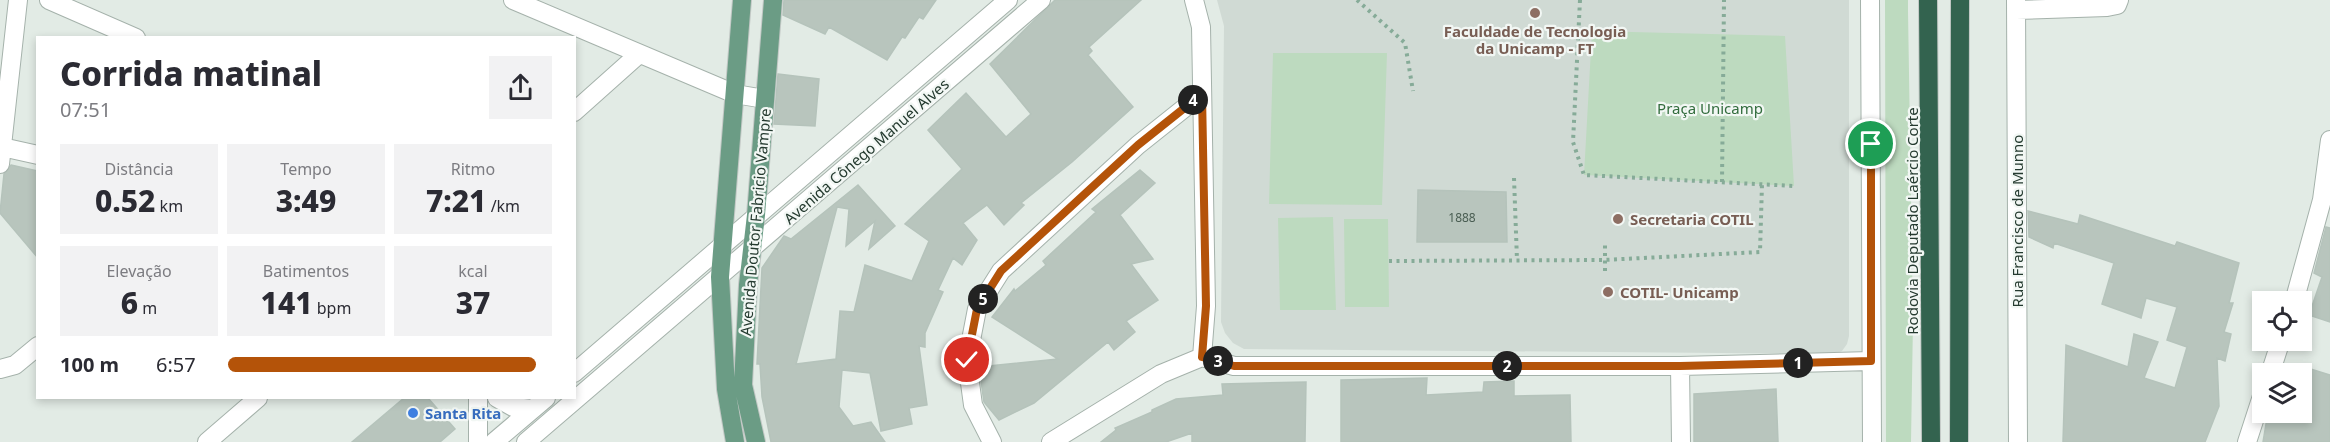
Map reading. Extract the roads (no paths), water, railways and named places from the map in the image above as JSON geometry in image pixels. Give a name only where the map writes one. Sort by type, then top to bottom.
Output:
[{"type":"highway","name":"Rodovia Deputado Laércio Corte","points":[[1926,0],[1931,442]]},
{"type":"highway","points":[[1959,442],[1960,0]]},
{"type":"main road","name":"Avenida Doutor Fabricio Vampre","points":[[735,442],[726,389],[720,277],[742,0]]},
{"type":"main road","name":"Avenida Doutor Fabricio Vampre","points":[[756,442],[743,386],[748,285],[756,215],[773,0]]},
{"type":"street","points":[[18,0],[1,155],[36,155]]},
{"type":"street","points":[[49,0],[131,36]]},
{"type":"street","points":[[513,0],[735,94],[765,99]]},
{"type":"street","name":"Avenida Cônego Manuel Alves","points":[[576,371],[1008,0]]},
{"type":"street","name":"Avenida Cônego Manuel Alves","points":[[526,442],[1041,0]]},
{"type":"street","points":[[1194,0],[1201,27],[1206,306],[1202,357]]},
{"type":"street","points":[[1870,0],[1872,442]]},
{"type":"street","points":[[2016,5],[2107,7],[2117,5],[2119,0]]},
{"type":"street","name":"Rua Francisco de Munno","points":[[2016,5],[2018,442]]},
{"type":"street","points":[[576,110],[639,54]]},
{"type":"street","points":[[992,442],[973,405],[967,360],[977,309],[1001,271],[1138,145],[1202,94]]},
{"type":"street","points":[[2297,291],[2326,201],[2330,140]]},
{"type":"street","points":[[0,369],[15,365],[36,348]]},
{"type":"street","points":[[1052,442],[1161,374],[1202,357],[1234,366],[1680,366],[1871,361]]},
{"type":"street","points":[[1680,366],[1681,442]]},
{"type":"street","points":[[207,442],[257,399]]},
{"type":"street","points":[[478,399],[478,442]]},
{"type":"street","points":[[499,399],[513,407],[539,403]]},
{"type":"street","points":[[494,442],[539,403]]},
{"type":"street","points":[[2247,442],[2253,423]]},
{"type":"place","name":"Faculdade de Tecnologia da Unicamp - FT","points":[[1535,13]]},
{"type":"place","name":"Secretaria COTIL","points":[[1618,219]]},
{"type":"place","name":"COTIL- Unicamp","points":[[1608,292]]},
{"type":"place","name":"Santa Rita","points":[[413,413]]},
{"type":"park label","name":"Praça Unicamp","points":[[1710,108]]}]
